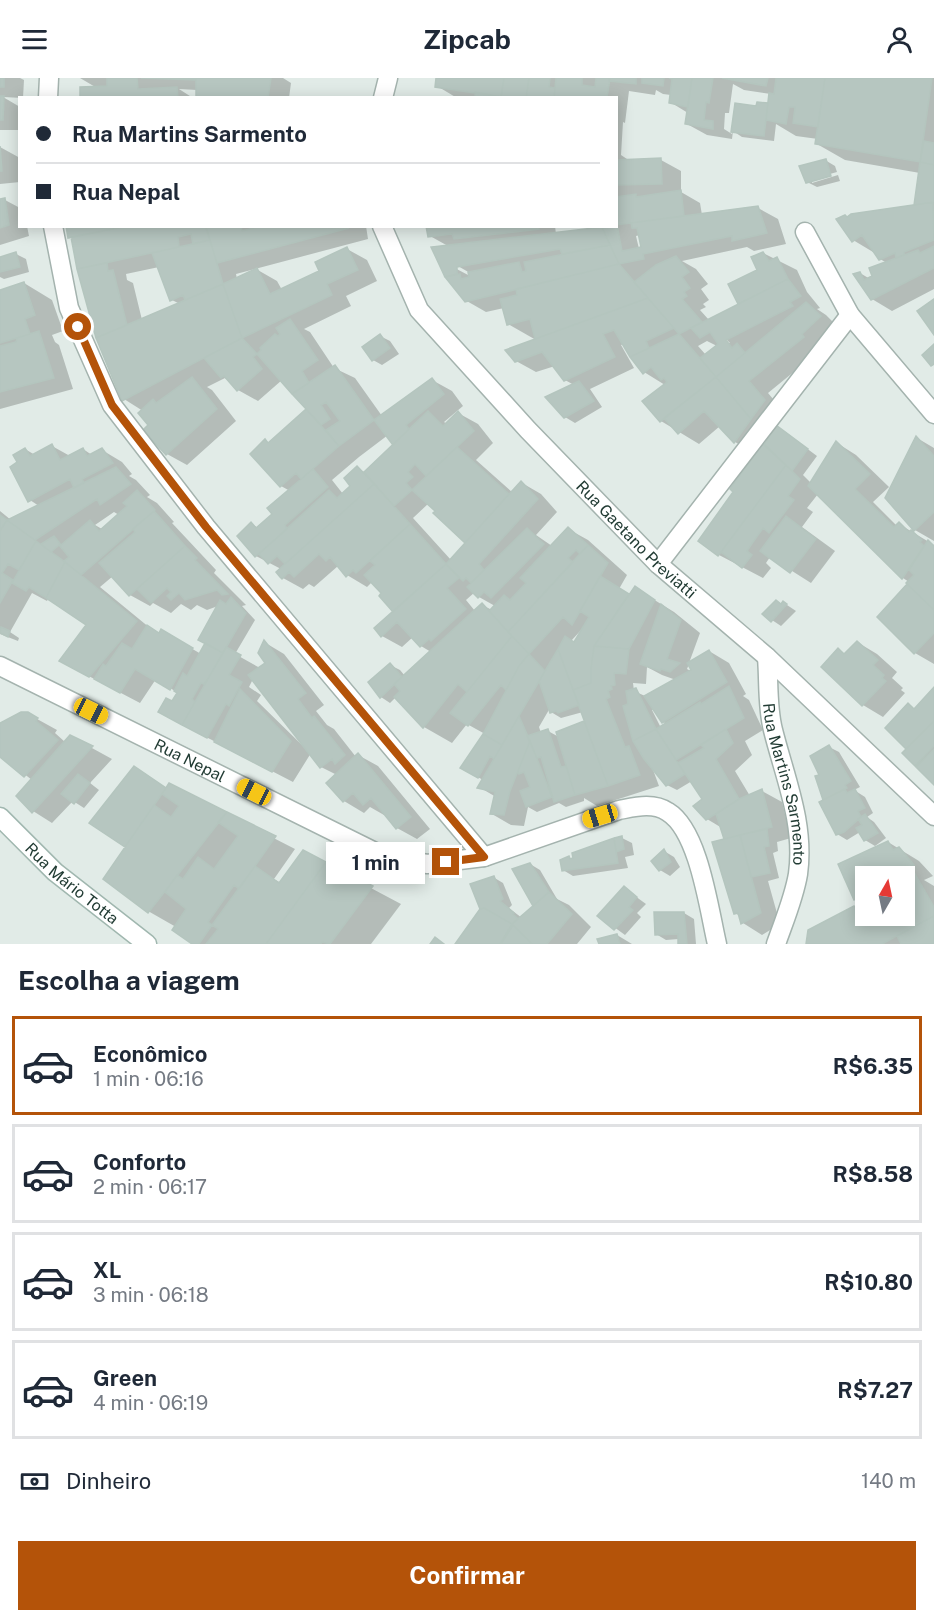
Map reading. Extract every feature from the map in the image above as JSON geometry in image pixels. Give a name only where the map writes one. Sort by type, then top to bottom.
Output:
[{"type":"street","points":[[48,96],[49,78]]},
{"type":"street","points":[[384,96],[388,78]]},
{"type":"street","points":[[52,228],[69,308],[112,405],[206,527],[484,857],[618,810],[641,806],[656,807],[668,812],[679,821],[687,833],[701,871],[717,944]]},
{"type":"street","name":"Rua Gaetano Previatti","points":[[383,228],[419,310],[528,430],[658,564],[767,657],[934,816]]},
{"type":"street","points":[[805,232],[850,315],[934,414]]},
{"type":"street","points":[[658,564],[850,315]]},
{"type":"street","name":"Rua Martins Sarmento","points":[[767,657],[772,728],[792,794],[798,828],[799,853],[794,896],[776,944]]},
{"type":"street","name":"Rua Nepal","points":[[3,672],[376,854],[428,864],[484,857]]},
{"type":"street","name":"Rua Mário Totta","points":[[0,817],[55,872],[147,944]]},
{"type":"building","points":[[0,78],[4,78],[4,87],[0,87]]},
{"type":"building","points":[[107,78],[137,78],[138,89],[177,87],[178,96],[80,96],[80,87],[107,86]]},
{"type":"building","points":[[141,78],[196,78],[196,80]]},
{"type":"building","points":[[196,78],[271,78],[268,96],[196,96]]},
{"type":"building","points":[[436,78],[504,78],[501,96],[435,87]]},
{"type":"building","points":[[504,78],[529,78],[526,96],[501,96]]},
{"type":"building","points":[[529,78],[550,78],[549,87],[555,88],[554,96],[526,96]]},
{"type":"building","points":[[556,78],[582,78],[582,85],[595,87],[596,78],[610,78],[607,96],[554,96]]},
{"type":"building","points":[[609,78],[636,78],[636,84],[609,81]]},
{"type":"building","points":[[642,78],[664,78],[663,86],[642,83]]},
{"type":"building","points":[[669,78],[692,78],[688,107],[669,103],[672,79]]},
{"type":"building","points":[[692,78],[713,78],[709,103],[706,102],[704,120],[713,121],[713,129],[685,124]]},
{"type":"building","points":[[722,78],[768,78],[766,86]]},
{"type":"building","points":[[776,78],[825,78],[818,127],[793,123],[795,107],[789,107],[786,124],[766,120],[769,93],[774,94]]},
{"type":"building","points":[[825,78],[932,78],[920,162],[815,144]]},
{"type":"building","points":[[475,92],[496,96],[475,96]]},
{"type":"building","points":[[0,96],[4,96],[3,120],[0,120]]},
{"type":"building","points":[[757,102],[768,103],[764,136],[731,132],[735,103],[756,106]]},
{"type":"building","points":[[924,141],[934,143],[934,165],[920,162]]},
{"type":"building","points":[[0,146],[2,171],[0,171]]},
{"type":"building","points":[[661,158],[662,184],[618,185],[618,160]]},
{"type":"building","points":[[826,159],[831,176],[806,183],[799,166]]},
{"type":"building","points":[[920,162],[934,165],[934,202],[914,205]]},
{"type":"building","points":[[681,190],[684,216],[618,225],[618,197],[636,194],[636,197]]},
{"type":"building","points":[[5,198],[9,225],[0,228],[0,199]]},
{"type":"building","points":[[933,202],[934,240],[904,252],[904,255],[896,258],[895,253],[879,260],[862,235],[852,242],[836,219],[845,215],[847,217],[851,214]]},
{"type":"building","points":[[758,206],[767,233],[732,241],[732,236],[643,254],[644,259],[619,264],[602,228],[618,228],[622,251],[641,247],[637,228],[632,228],[631,223]]},
{"type":"building","points":[[66,228],[118,228],[68,238]]},
{"type":"building","points":[[118,228],[207,228],[210,240],[193,244],[191,234],[178,237],[179,247],[77,269],[71,237]]},
{"type":"building","points":[[206,228],[241,228],[242,231],[253,228],[349,228],[217,263]]},
{"type":"building","points":[[426,228],[539,229],[454,239],[452,234],[428,237]]},
{"type":"building","points":[[593,228],[602,228],[610,245],[562,254],[560,249],[457,267],[457,274],[445,277],[431,247]]},
{"type":"building","points":[[210,240],[223,284],[185,300],[183,295],[170,301],[152,253]]},
{"type":"building","points":[[610,245],[619,264],[465,302],[445,277],[460,274],[461,279],[469,277],[468,272],[519,262],[522,272],[526,271],[524,262]]},
{"type":"building","points":[[934,246],[934,268],[871,300],[853,274],[860,272],[864,280],[872,276],[869,268],[918,250],[920,253]]},
{"type":"building","points":[[347,247],[358,270],[327,284],[332,295],[242,338],[223,284],[257,268],[270,294],[319,271],[315,262]]},
{"type":"building","points":[[16,252],[20,267],[0,272],[0,257]]},
{"type":"building","points":[[763,252],[769,261],[777,257],[788,279],[738,304],[728,284],[757,270],[751,257]]},
{"type":"building","points":[[676,256],[689,272],[682,277],[690,288],[684,292],[687,296],[682,299],[702,322],[679,334],[634,282],[656,265]]},
{"type":"building","points":[[107,263],[108,271],[113,270],[127,325],[96,338],[77,269]]},
{"type":"building","points":[[619,264],[648,298],[535,339],[530,319],[507,325],[500,299],[517,295],[516,289]]},
{"type":"building","points":[[788,279],[801,296],[790,302],[793,306],[726,340],[732,348],[737,343],[745,353],[716,377],[700,358],[718,344],[710,332],[700,338],[691,328]]},
{"type":"building","points":[[24,282],[35,315],[25,319],[30,334],[0,343],[0,290]]},
{"type":"building","points":[[223,284],[242,338],[122,401],[96,338]]},
{"type":"building","points":[[648,298],[674,328],[646,341],[649,348],[630,357],[614,330],[603,334],[615,357],[564,381],[542,352],[515,362],[505,350]]},
{"type":"building","points":[[934,299],[934,335],[917,311]]},
{"type":"building","points":[[806,302],[821,316],[802,334],[804,337],[749,381],[765,400],[751,419],[716,377]]},
{"type":"building","points":[[290,319],[318,360],[302,371],[309,383],[292,394],[257,354],[275,334],[278,336],[280,334],[276,328]]},
{"type":"building","points":[[39,331],[54,378],[0,392],[0,346],[16,342],[17,338]]},
{"type":"building","points":[[380,334],[390,348],[372,361],[362,347]]},
{"type":"building","points":[[679,334],[716,377],[660,422],[642,401],[667,382],[664,378],[661,380],[651,367],[643,374],[630,357]]},
{"type":"building","points":[[242,338],[257,354],[253,357],[262,369],[237,391],[224,376],[221,378],[204,358]]},
{"type":"building","points":[[934,344],[934,364],[931,366],[922,355]]},
{"type":"building","points":[[335,365],[374,420],[339,446],[326,430],[340,421],[326,402],[321,405],[330,419],[321,425],[292,394]]},
{"type":"building","points":[[192,377],[217,409],[166,455],[143,430],[148,425],[138,413],[153,399],[156,403]]},
{"type":"building","points":[[716,377],[751,419],[734,443],[704,411],[678,434],[664,418]]},
{"type":"building","points":[[432,378],[444,394],[406,425],[409,429],[393,445],[374,420]]},
{"type":"building","points":[[579,381],[594,401],[564,418],[545,397]]},
{"type":"building","points":[[306,409],[339,446],[301,479],[296,473],[280,487],[250,454],[265,439],[268,443]]},
{"type":"building","points":[[428,411],[443,426],[458,411],[474,431],[426,476],[415,464],[408,472],[413,477],[406,483],[412,490],[394,506],[364,472]]},
{"type":"building","points":[[776,425],[808,449],[792,471],[764,445]]},
{"type":"building","points":[[916,436],[934,456],[934,512],[914,531],[885,498]]},
{"type":"building","points":[[836,441],[870,474],[855,489],[894,527],[899,522],[922,540],[920,542],[924,546],[902,579],[808,486]]},
{"type":"building","points":[[763,443],[786,465],[718,556],[698,541],[733,492],[730,489]]},
{"type":"building","points":[[52,444],[60,460],[83,448],[87,456],[102,448],[113,463],[82,479],[84,483],[74,488],[70,479],[28,502],[10,467],[17,462],[13,455],[25,448],[30,456]]},
{"type":"building","points":[[457,447],[509,494],[465,543],[412,490]]},
{"type":"building","points":[[786,465],[800,479],[788,496],[794,500],[769,533],[763,528],[747,551],[752,555],[742,568],[721,552]]},
{"type":"building","points":[[357,466],[374,484],[285,564],[277,556],[268,564],[259,554],[329,490],[337,498],[350,486],[344,478]]},
{"type":"building","points":[[116,467],[131,484],[100,505],[97,499],[35,540],[7,520]]},
{"type":"building","points":[[313,469],[328,487],[285,525],[287,529],[255,557],[237,536],[251,522],[256,528],[272,514],[267,508]]},
{"type":"building","points":[[521,481],[538,499],[479,564],[484,570],[471,583],[466,578],[463,581],[446,564]]},
{"type":"building","points":[[374,484],[410,524],[356,573],[353,570],[346,577],[330,557],[326,561],[319,554],[294,577],[289,572],[282,579],[276,572]]},
{"type":"building","points":[[137,490],[155,510],[81,575],[64,561],[69,557],[59,545],[51,552],[41,544],[54,536],[61,545],[90,520],[99,531],[127,506],[123,503]]},
{"type":"building","points":[[154,511],[185,546],[129,596],[99,563],[135,532],[133,529]]},
{"type":"building","points":[[0,515],[7,520],[0,531]]},
{"type":"building","points":[[786,516],[816,539],[790,573],[760,551]]},
{"type":"building","points":[[7,520],[36,541],[19,570],[8,564],[2,573],[13,580],[0,603],[0,531]]},
{"type":"building","points":[[410,524],[446,564],[393,612],[379,596],[381,593],[364,575],[375,565],[370,561]]},
{"type":"building","points":[[568,527],[588,545],[580,554],[576,550],[568,558],[573,562],[508,632],[489,611],[504,595],[510,600],[526,583],[520,578]]},
{"type":"building","points":[[527,528],[544,544],[491,598],[484,592],[478,598],[467,587]]},
{"type":"building","points":[[928,540],[934,546],[934,610],[906,583],[914,575],[909,570]]},
{"type":"building","points":[[36,541],[65,562],[46,598],[29,587],[26,591],[12,583]]},
{"type":"building","points":[[588,545],[608,563],[572,625],[563,617],[529,654],[508,632]]},
{"type":"building","points":[[185,546],[197,558],[195,560],[228,594],[222,595],[217,590],[185,600],[179,593],[171,600],[167,596],[171,592],[167,588],[151,603],[137,589]]},
{"type":"building","points":[[65,562],[137,621],[89,677],[59,661],[86,625],[46,598]]},
{"type":"building","points":[[446,564],[459,578],[447,588],[466,609],[431,641],[429,639],[420,647],[397,622],[381,637],[374,628]]},
{"type":"building","points":[[600,576],[629,594],[594,646],[591,683],[573,690],[558,649],[565,636],[574,642],[589,617],[580,611]]},
{"type":"building","points":[[907,584],[934,610],[934,633],[914,654],[877,617]]},
{"type":"building","points":[[635,586],[655,600],[629,649],[594,646]]},
{"type":"building","points":[[231,597],[246,613],[223,653],[198,640],[220,600],[226,604]]},
{"type":"building","points":[[776,600],[781,604],[783,601],[787,604],[771,622],[762,614]]},
{"type":"building","points":[[482,603],[512,636],[467,692],[458,684],[423,728],[394,697],[400,691],[394,684]]},
{"type":"building","points":[[661,604],[681,620],[667,659],[680,663],[670,672],[640,664]]},
{"type":"building","points":[[147,625],[159,633],[161,629],[193,648],[170,690],[135,669],[120,693],[94,679],[103,664],[106,666],[122,643],[132,649]]},
{"type":"building","points":[[1,627],[10,631],[8,637],[0,633]]},
{"type":"building","points":[[512,636],[529,654],[519,666],[506,690],[501,685],[468,726],[450,713]]},
{"type":"building","points":[[264,640],[306,693],[298,699],[345,755],[335,764],[332,759],[320,768],[248,675],[265,663],[258,653]]},
{"type":"building","points":[[857,641],[878,660],[873,665],[884,675],[882,678],[886,681],[862,706],[821,667],[838,648],[844,654]]},
{"type":"building","points":[[205,643],[223,653],[204,684],[201,683],[192,699],[195,702],[182,725],[158,712],[166,698],[172,701],[183,673],[187,676]]},
{"type":"building","points":[[594,646],[629,649],[626,674],[614,673],[615,685],[611,686],[612,689],[608,691],[610,697],[606,699],[625,747],[629,746],[640,775],[608,786],[573,690],[591,683]]},
{"type":"building","points":[[226,647],[241,655],[229,675],[242,682],[229,706],[226,704],[207,738],[182,725]]},
{"type":"building","points":[[558,649],[579,705],[558,713],[556,711],[550,713],[539,681]]},
{"type":"building","points":[[709,650],[727,682],[662,723],[644,696],[691,670],[687,663]]},
{"type":"building","points":[[529,654],[545,671],[502,745],[483,734],[519,666]]},
{"type":"building","points":[[390,663],[402,677],[380,698],[368,682]]},
{"type":"building","points":[[729,686],[744,718],[676,760],[656,729]]},
{"type":"building","points":[[934,687],[934,721],[906,749],[885,728],[908,703],[914,709]]},
{"type":"building","points":[[636,688],[656,729],[633,741],[623,706],[628,704],[626,691]]},
{"type":"building","points":[[240,689],[291,741],[272,772],[214,742]]},
{"type":"building","points":[[21,712],[28,712],[38,718],[36,721],[58,740],[24,777],[0,757],[0,723]]},
{"type":"building","points":[[519,716],[530,741],[510,791],[504,815],[490,814],[495,792],[477,788]]},
{"type":"building","points":[[584,721],[608,786],[575,795],[556,732]]},
{"type":"building","points":[[934,721],[934,746],[915,766],[902,753]]},
{"type":"building","points":[[548,729],[561,767],[566,766],[575,795],[554,802],[541,757],[537,758],[527,736]]},
{"type":"building","points":[[656,729],[685,774],[666,786],[633,741]]},
{"type":"building","points":[[726,729],[733,743],[716,759],[739,799],[706,820],[693,806],[702,799],[678,763],[704,748],[701,745]]},
{"type":"building","points":[[483,734],[502,745],[494,759],[490,756],[478,778],[460,768]]},
{"type":"building","points":[[70,735],[93,746],[32,813],[16,796]]},
{"type":"building","points":[[530,741],[552,797],[526,807],[520,791],[530,787],[524,772],[519,774],[518,771]]},
{"type":"building","points":[[829,745],[851,781],[845,785],[847,788],[823,800],[815,776],[819,775],[810,756]]},
{"type":"building","points":[[934,749],[934,785],[916,767]]},
{"type":"building","points":[[358,753],[411,817],[396,829],[371,798],[363,805],[353,793],[343,802],[326,783]]},
{"type":"building","points":[[134,766],[166,788],[125,847],[89,823]]},
{"type":"building","points":[[78,774],[90,783],[74,804],[61,794]]},
{"type":"building","points":[[169,783],[227,812],[148,913],[103,879],[154,805],[171,817],[179,806],[162,794]]},
{"type":"building","points":[[762,789],[772,827],[724,839],[716,814],[739,799]]},
{"type":"building","points":[[845,789],[847,793],[855,789],[865,808],[858,811],[861,817],[844,832],[836,835],[819,802]]},
{"type":"building","points":[[227,812],[276,836],[239,889],[234,885],[208,922],[212,925],[199,944],[192,944],[172,930],[186,909],[165,892],[177,875],[183,879],[198,857],[214,869],[238,836],[218,822]]},
{"type":"building","points":[[865,814],[878,833],[864,841],[856,828],[862,825],[858,819]]},
{"type":"building","points":[[767,829],[769,846],[764,847],[770,873],[751,877],[740,835]]},
{"type":"building","points":[[740,835],[761,913],[741,924],[738,913],[734,914],[712,842]]},
{"type":"building","points":[[622,836],[624,849],[616,852],[614,838]]},
{"type":"building","points":[[614,838],[618,863],[562,871],[560,860],[569,856],[570,859],[573,858],[572,853]]},
{"type":"building","points":[[888,841],[893,850],[899,847],[914,865],[855,866],[854,900],[838,864]]},
{"type":"building","points":[[664,849],[671,862],[659,871],[651,861]]},
{"type":"building","points":[[303,850],[326,862],[266,944],[206,944],[218,929],[212,925],[255,866],[279,883]]},
{"type":"building","points":[[326,862],[373,886],[330,944],[322,942],[321,944],[266,944]]},
{"type":"building","points":[[530,863],[549,892],[533,906],[512,869]]},
{"type":"building","points":[[915,874],[934,907],[934,916],[882,944],[806,944],[808,930],[854,906],[855,926],[915,926]]},
{"type":"building","points":[[494,876],[503,899],[500,901],[518,919],[512,924],[484,908],[480,909],[470,884]]},
{"type":"building","points":[[624,886],[637,897],[629,907],[633,910],[614,930],[597,916]]},
{"type":"building","points":[[549,892],[572,914],[547,944],[532,944],[512,924]]},
{"type":"building","points":[[484,908],[512,924],[500,944],[455,944],[480,909]]},
{"type":"building","points":[[654,912],[684,912],[687,944],[678,944],[678,934],[655,935]]},
{"type":"building","points":[[934,916],[934,944],[901,944],[897,936]]},
{"type":"building","points":[[513,925],[532,944],[501,944]]},
{"type":"building","points":[[617,934],[620,944],[599,944],[597,939]]},
{"type":"building","points":[[435,937],[444,944],[430,944]]},
{"type":"route","points":[[78,327],[112,405],[206,527],[484,857],[446,862]]}]
